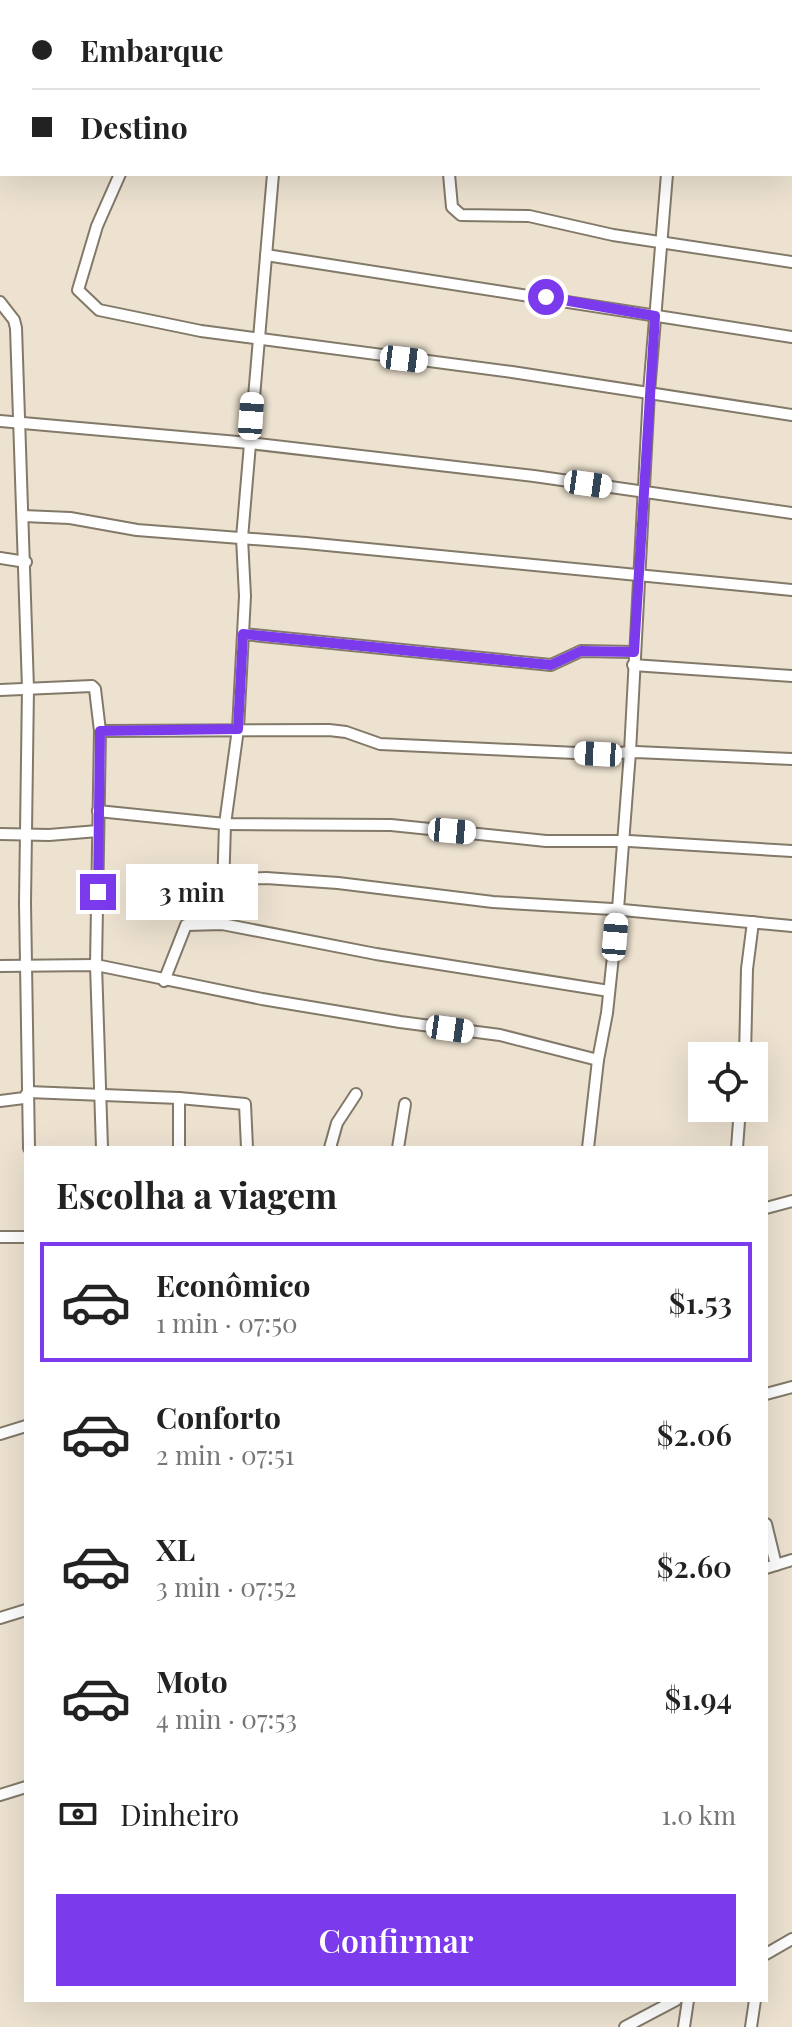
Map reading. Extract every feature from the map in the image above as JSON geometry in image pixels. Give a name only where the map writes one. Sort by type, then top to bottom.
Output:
[{"type":"street","points":[[119,176],[97,226],[78,290],[99,310],[201,331],[649,392],[792,415]]},
{"type":"street","points":[[222,924],[225,824],[238,729],[245,596],[242,538],[273,176]]},
{"type":"street","points":[[449,176],[452,207],[458,214],[529,216],[613,235],[792,262]]},
{"type":"street","points":[[588,1146],[618,909],[630,752],[649,392],[667,176]]},
{"type":"street","points":[[266,255],[792,337]]},
{"type":"street","points":[[0,302],[14,320],[16,328],[26,562],[29,1146]]},
{"type":"street","points":[[0,421],[249,443],[534,476],[792,513]]},
{"type":"street","points":[[23,516],[70,518],[137,530],[792,590]]},
{"type":"street","points":[[0,558],[26,562]]},
{"type":"street","points":[[243,634],[551,665],[581,651],[634,652]]},
{"type":"street","points":[[633,665],[792,676]]},
{"type":"street","points":[[0,690],[92,686],[95,689],[100,731],[96,965],[102,1146]]},
{"type":"street","points":[[100,731],[329,730],[346,732],[380,744],[792,759]]},
{"type":"street","points":[[98,811],[225,824],[391,825],[546,841],[622,841],[792,851]]},
{"type":"street","points":[[0,834],[49,835],[98,831]]},
{"type":"street","points":[[225,880],[266,878],[338,883],[493,902],[618,909],[792,926]]},
{"type":"street","points":[[745,1042],[747,969],[753,922]]},
{"type":"street","points":[[164,981],[186,925],[222,924],[376,954],[609,991]]},
{"type":"street","points":[[0,966],[96,965],[164,981],[400,1022],[500,1035],[598,1060]]},
{"type":"street","points":[[28,1092],[245,1104],[247,1146]]},
{"type":"street","points":[[0,1101],[24,1098],[28,1092]]},
{"type":"street","points":[[331,1146],[337,1123],[356,1094]]},
{"type":"street","points":[[179,1098],[179,1146]]},
{"type":"street","points":[[398,1146],[405,1104]]},
{"type":"street","points":[[737,1146],[739,1122]]},
{"type":"street","points":[[768,1207],[792,1201]]},
{"type":"street","points":[[0,1237],[24,1237]]},
{"type":"street","points":[[768,1393],[792,1387]]},
{"type":"street","points":[[0,1434],[24,1427]]},
{"type":"street","points":[[768,1541],[771,1566],[792,1560]]},
{"type":"street","points":[[0,1618],[24,1611]]},
{"type":"street","points":[[0,1780],[2,1795],[24,1788]]},
{"type":"street","points":[[768,1953],[792,1939]]},
{"type":"street","points":[[625,2027],[672,2002]]},
{"type":"street","points":[[684,2027],[688,2002]]},
{"type":"street","points":[[751,2027],[755,2002]]},
{"type":"route","points":[[98,892],[100,731],[238,729],[243,634],[551,665],[581,651],[634,652],[655,316],[546,297]]}]
